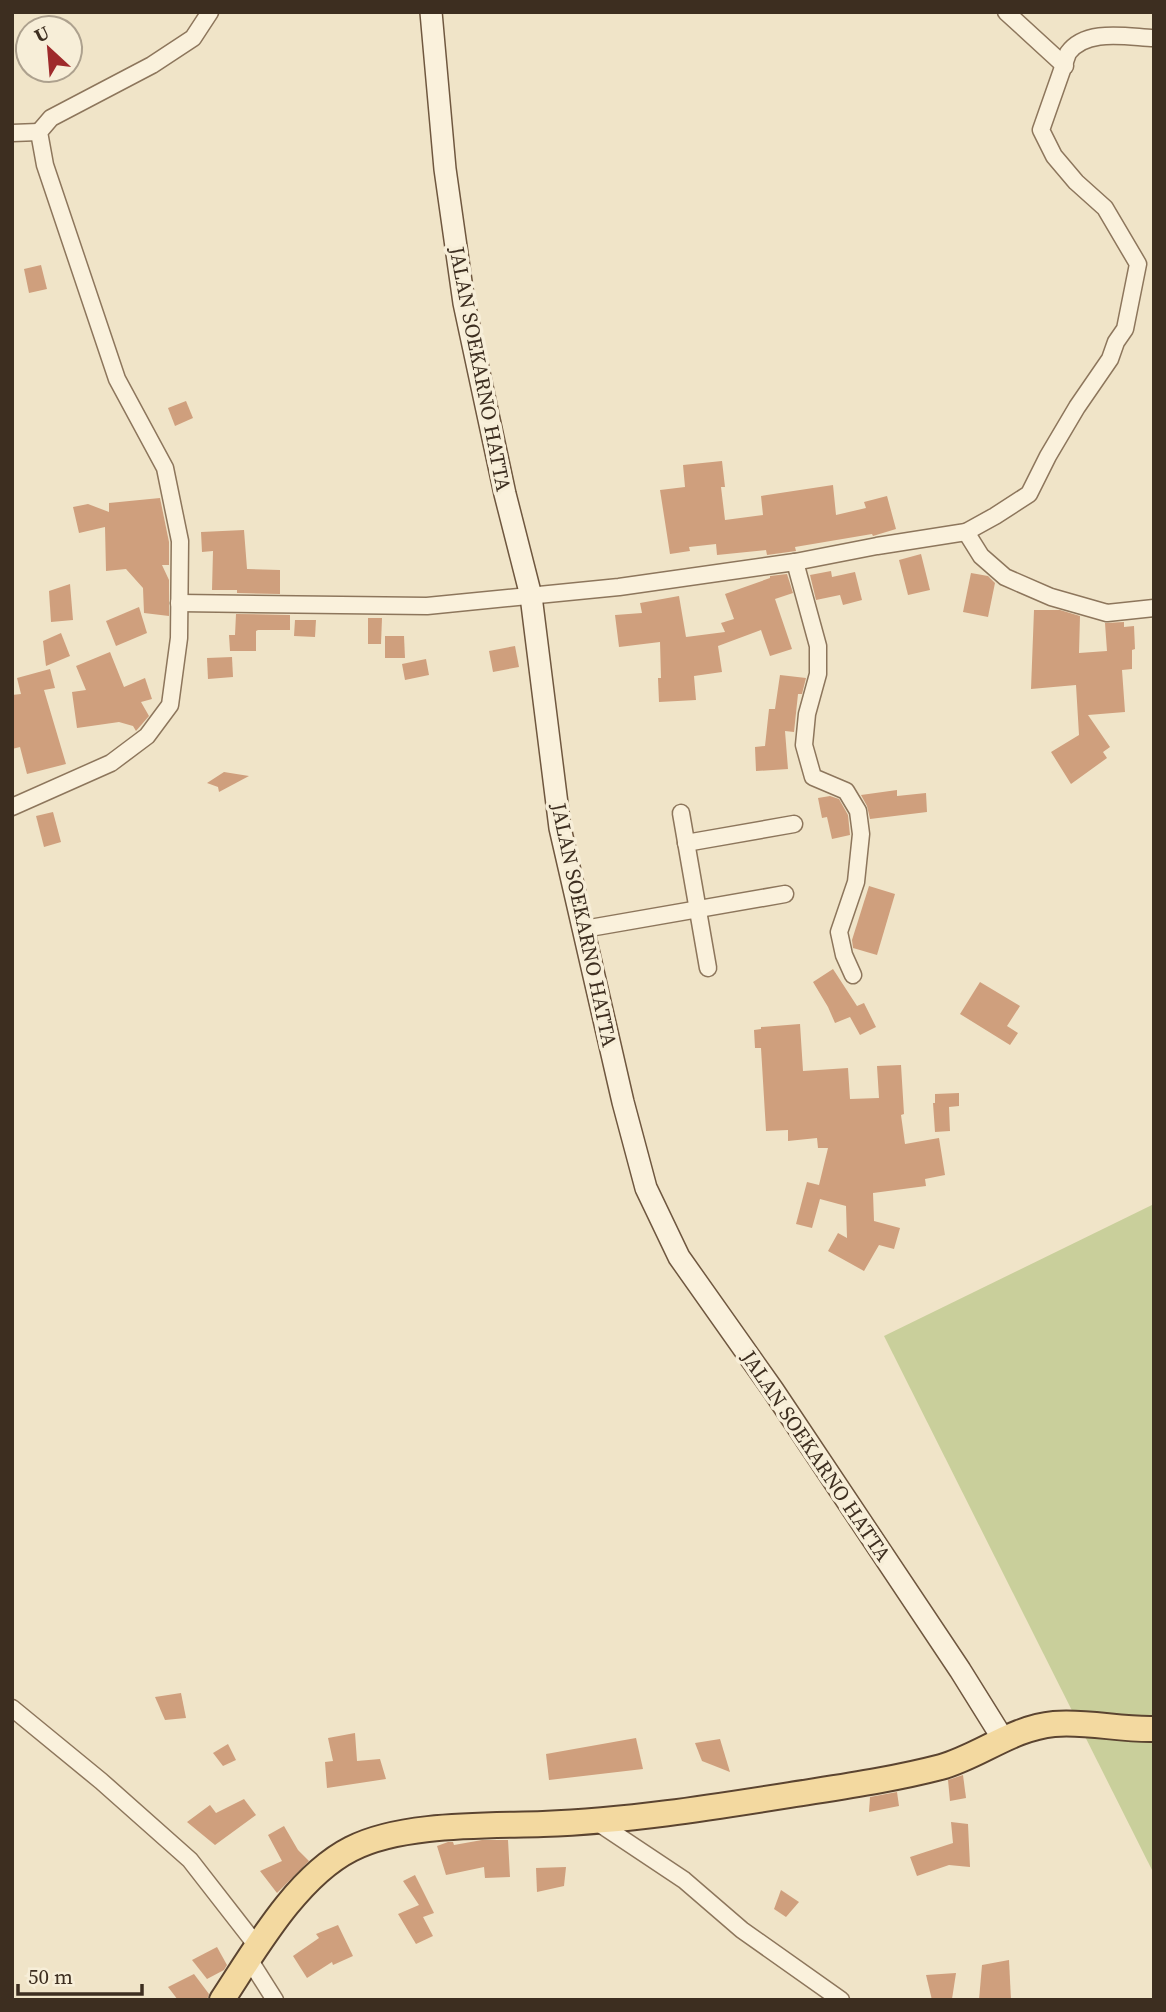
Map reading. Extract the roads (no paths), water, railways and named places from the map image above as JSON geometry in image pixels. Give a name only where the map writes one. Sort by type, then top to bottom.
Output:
[{"type":"main road","points":[[222,2000],[253,1953],[316,1872],[352,1848],[376,1839],[449,1828],[597,1822],[883,1780],[943,1766],[1035,1727],[1056,1724],[1154,1729]]},
{"type":"street","points":[[12,133],[39,132],[51,118],[152,65],[193,38],[210,12]]},
{"type":"street","name":"JALAN SOEKARNO HATTA","points":[[431,12],[445,169],[464,303],[505,494],[531,596],[560,828],[646,1188],[679,1257],[773,1390],[1003,1739]]},
{"type":"street","points":[[1006,12],[1065,66]]},
{"type":"street","points":[[179,603],[427,606],[618,587],[795,562],[965,532],[995,516],[1029,494],[1077,407],[1110,359],[1116,342],[1125,329],[1138,264],[1105,208],[1054,156],[1041,130],[1068,53],[1074,45],[1088,38],[1154,38]]},
{"type":"street","points":[[12,807],[111,763],[147,736],[170,705],[179,638],[180,541],[165,468],[117,379],[45,164],[39,132]]},
{"type":"street","points":[[965,532],[981,556],[1005,577],[1051,597],[1107,613],[1154,608]]},
{"type":"street","points":[[795,562],[818,646],[818,674],[807,714],[804,745],[813,777],[846,791],[858,811],[861,834],[856,882],[839,932],[844,955],[853,975]]},
{"type":"street","points":[[681,813],[708,968]]},
{"type":"street","points":[[686,843],[794,824]]},
{"type":"street","points":[[584,929],[785,894]]},
{"type":"street","points":[[12,1708],[101,1781],[190,1860],[253,1953],[275,2000]]},
{"type":"street","points":[[597,1822],[684,1880],[742,1930],[841,2000]]}]
